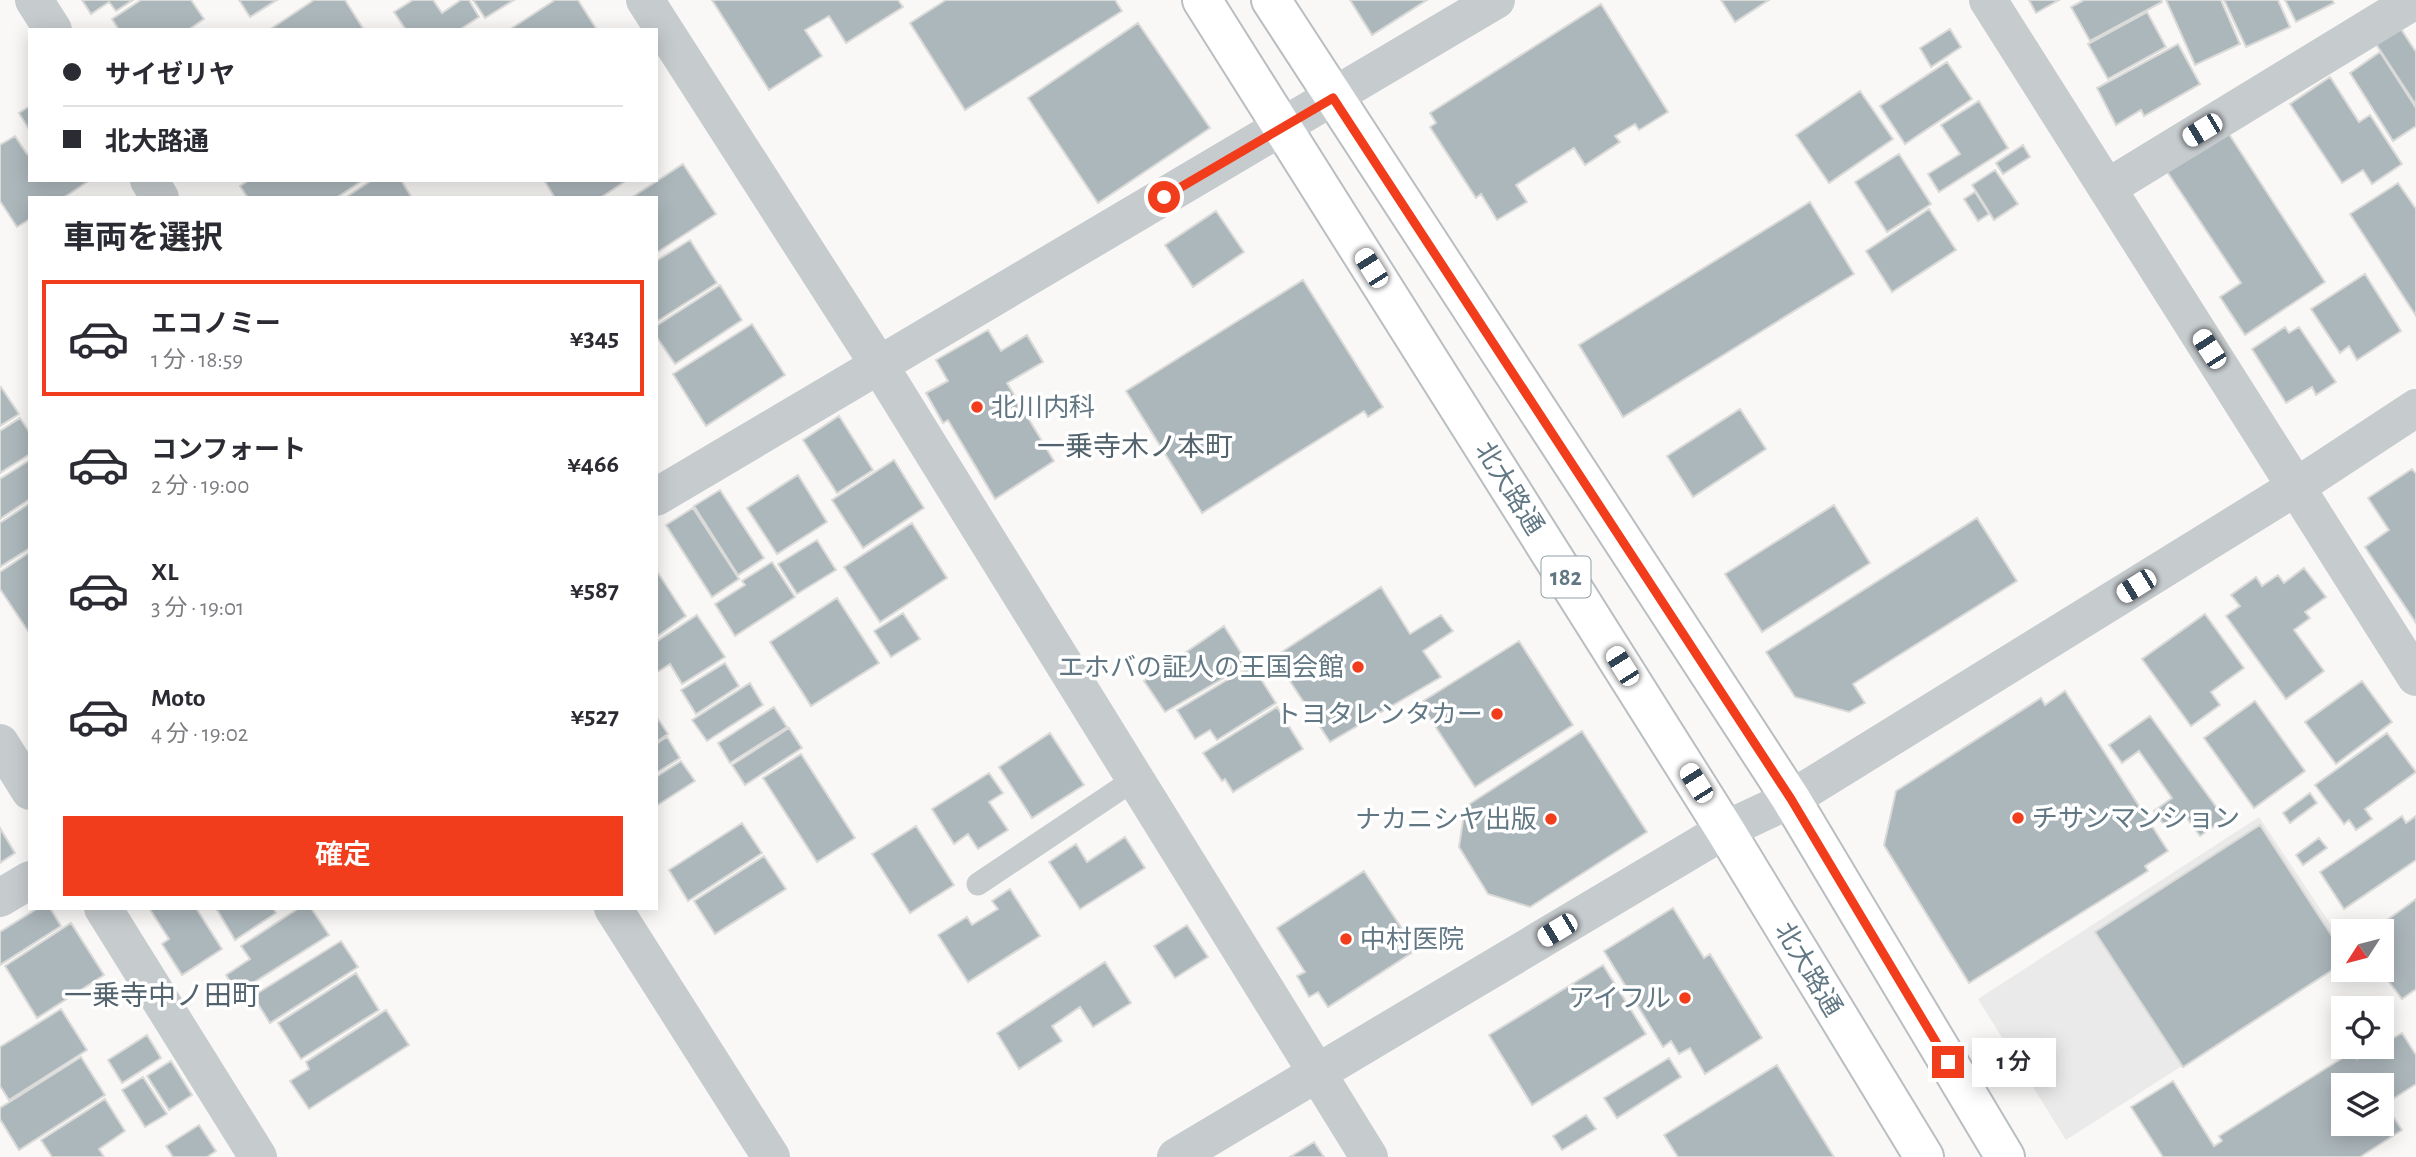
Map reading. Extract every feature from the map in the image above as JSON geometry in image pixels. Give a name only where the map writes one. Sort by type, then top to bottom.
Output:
[{"type":"main road","name":"北大路通","points":[[1202,0],[1725,830],[1924,1157]]},
{"type":"main road","name":"182","points":[[1271,0],[1791,799],[2005,1157]]},
{"type":"street","points":[[34,0],[52,28]]},
{"type":"street","points":[[645,0],[879,365],[1369,1157]]},
{"type":"street","points":[[658,496],[1496,0]]},
{"type":"street","points":[[1987,0],[2416,677]]},
{"type":"street","points":[[2106,188],[2415,0]]},
{"type":"street","points":[[1176,1157],[1725,830],[1791,799],[2296,487],[2416,408]]},
{"type":"street","points":[[0,743],[28,788]]},
{"type":"street","points":[[0,898],[28,881]]},
{"type":"street","points":[[104,910],[258,1157]]},
{"type":"street","points":[[614,910],[771,1157]]},
{"type":"lane","points":[[978,884],[1135,779]]},
{"type":"shaded area","points":[[2259,817],[2331,925],[2331,971],[2066,1140],[1978,999]]},
{"type":"building","points":[[82,0],[133,0],[116,11],[109,2],[91,14]]},
{"type":"building","points":[[141,0],[191,0],[204,19],[191,28],[118,28],[112,19]]},
{"type":"building","points":[[239,0],[277,0],[250,17]]},
{"type":"building","points":[[314,0],[345,0],[363,28],[272,28]]},
{"type":"building","points":[[413,0],[433,0],[442,13],[461,0],[469,0],[479,17],[462,28],[405,28],[394,12]]},
{"type":"building","points":[[473,0],[514,0],[485,18]]},
{"type":"building","points":[[555,0],[578,0],[596,28],[512,28]]},
{"type":"building","points":[[712,0],[898,0],[903,7],[846,43],[829,16],[805,30],[822,56],[769,90]]},
{"type":"building","points":[[946,0],[1115,0],[1122,11],[965,110],[910,23]]},
{"type":"building","points":[[1350,0],[1427,0],[1372,35]]},
{"type":"building","points":[[1721,0],[1769,0],[1735,22]]},
{"type":"building","points":[[2029,0],[2059,0],[2036,13]]},
{"type":"building","points":[[2084,0],[2162,2],[2090,41],[2071,7]]},
{"type":"building","points":[[2166,0],[2221,0],[2240,44],[2195,65]]},
{"type":"building","points":[[2224,0],[2278,0],[2290,27],[2246,47]]},
{"type":"building","points":[[2285,0],[2332,0],[2334,3],[2296,22]]},
{"type":"building","points":[[1601,4],[1668,112],[1639,130],[1635,124],[1615,136],[1620,142],[1585,165],[1574,148],[1516,185],[1527,202],[1497,220],[1481,194],[1476,198],[1430,127],[1436,123],[1430,113]]},
{"type":"building","points":[[2147,12],[2166,47],[2108,79],[2088,44]]},
{"type":"building","points":[[1138,23],[1210,128],[1098,203],[1028,98]]},
{"type":"building","points":[[2399,26],[2416,52],[2416,105],[2374,41]]},
{"type":"building","points":[[1950,29],[1961,47],[1931,67],[1920,48]]},
{"type":"building","points":[[2178,44],[2200,84],[2144,116],[2141,110],[2116,125],[2097,88]]},
{"type":"building","points":[[2380,52],[2416,108],[2416,126],[2393,141],[2350,73]]},
{"type":"building","points":[[1947,62],[1972,99],[1905,144],[1880,106]]},
{"type":"building","points":[[2330,77],[2359,122],[2370,115],[2402,164],[2372,184],[2363,170],[2342,183],[2290,104]]},
{"type":"building","points":[[1860,91],[1893,139],[1829,183],[1796,135]]},
{"type":"building","points":[[1979,101],[2008,148],[1939,192],[1928,174],[1960,154],[1941,125]]},
{"type":"building","points":[[28,107],[28,128],[19,113]]},
{"type":"building","points":[[2225,128],[2325,282],[2245,335],[2220,297],[2241,283],[2164,167]]},
{"type":"building","points":[[15,136],[28,153],[28,182],[87,182],[66,196],[28,196],[28,220],[17,227],[0,201],[0,145]]},
{"type":"building","points":[[2023,145],[2030,157],[2003,174],[1996,163]]},
{"type":"building","points":[[1899,154],[1931,204],[1887,232],[1855,182]]},
{"type":"building","points":[[683,164],[716,214],[658,252],[658,196],[634,196]]},
{"type":"building","points":[[1995,170],[2018,204],[1994,220],[1972,185]]},
{"type":"building","points":[[246,182],[360,182],[339,196],[247,196],[240,186]]},
{"type":"building","points":[[369,182],[402,182],[411,196],[348,196]]},
{"type":"building","points":[[545,182],[624,182],[603,196],[554,196]]},
{"type":"building","points":[[2398,183],[2416,209],[2416,316],[2350,214]]},
{"type":"building","points":[[1975,192],[1989,214],[1978,221],[1964,199]]},
{"type":"building","points":[[1810,202],[1854,274],[1623,417],[1579,345]]},
{"type":"building","points":[[1929,209],[1956,250],[1892,292],[1866,251]]},
{"type":"building","points":[[1216,211],[1244,252],[1193,287],[1165,245]]},
{"type":"building","points":[[690,240],[717,283],[658,321],[658,260]]},
{"type":"building","points":[[2365,274],[2401,331],[2357,360],[2349,346],[2340,353],[2311,309]]},
{"type":"building","points":[[1303,280],[1383,407],[1368,417],[1364,411],[1202,513],[1126,391]]},
{"type":"building","points":[[720,285],[742,320],[675,364],[658,339],[658,325]]},
{"type":"building","points":[[752,324],[785,375],[706,426],[673,374]]},
{"type":"building","points":[[2285,327],[2289,333],[2299,327],[2336,382],[2316,395],[2312,387],[2286,403],[2252,349]]},
{"type":"building","name":"北川内科","points":[[988,330],[1001,351],[1027,335],[1043,362],[1007,383],[1054,461],[995,499],[948,420],[943,423],[926,393],[948,381],[936,360]]},
{"type":"building","points":[[0,388],[19,414],[0,426]]},
{"type":"building","points":[[1740,409],[1766,449],[1693,497],[1667,456]]},
{"type":"building","points":[[839,416],[873,470],[837,493],[803,440]]},
{"type":"building","points":[[20,418],[28,430],[28,455],[0,473],[0,431]]},
{"type":"building","points":[[894,460],[924,508],[863,548],[832,500]]},
{"type":"building","points":[[28,461],[28,500],[0,519],[0,479]]},
{"type":"building","points":[[2412,469],[2416,474],[2416,623],[2365,547],[2389,530],[2368,498]]},
{"type":"building","points":[[798,475],[827,522],[777,554],[747,508]]},
{"type":"building","points":[[720,490],[764,558],[738,575],[694,506]]},
{"type":"building","points":[[28,504],[28,549],[0,567],[0,523]]},
{"type":"building","points":[[1834,505],[1870,563],[1762,632],[1725,574]]},
{"type":"building","points":[[693,508],[739,579],[712,597],[666,525]]},
{"type":"building","points":[[1977,518],[2017,581],[1853,684],[1865,703],[1849,712],[1795,697],[1766,652]]},
{"type":"building","points":[[912,523],[947,578],[880,622],[844,567]]},
{"type":"building","points":[[817,540],[836,570],[797,594],[778,564]]},
{"type":"building","points":[[28,553],[28,631],[0,589],[0,572]]},
{"type":"building","points":[[772,562],[795,597],[735,636],[715,604],[745,585],[742,581]]},
{"type":"building","points":[[2304,568],[2326,597],[2305,612],[2310,618],[2294,630],[2324,671],[2286,699],[2226,616],[2240,606],[2231,595],[2256,577],[2262,586],[2278,575],[2284,583]]},
{"type":"building","points":[[658,573],[686,616],[658,636]]},
{"type":"building","name":"エホバの証人の王国会館","points":[[1381,587],[1410,634],[1441,615],[1453,631],[1423,651],[1441,677],[1330,742],[1274,657]]},
{"type":"building","points":[[837,598],[879,663],[811,706],[770,642]]},
{"type":"building","points":[[903,613],[920,639],[891,657],[874,631]]},
{"type":"building","points":[[2205,614],[2244,668],[2211,692],[2220,705],[2191,726],[2142,659]]},
{"type":"building","points":[[697,615],[725,657],[682,684],[670,664],[658,672],[658,641]]},
{"type":"building","points":[[1224,626],[1248,664],[1165,712],[1144,681]]},
{"type":"building","name":"トヨタレンタカー","points":[[1519,641],[1573,725],[1475,787],[1420,703]]},
{"type":"building","points":[[725,663],[739,686],[696,714],[681,690]]},
{"type":"building","points":[[1252,665],[1276,703],[1217,740],[1210,730],[1195,739],[1177,710]]},
{"type":"building","points":[[2362,681],[2392,722],[2336,764],[2305,722]]},
{"type":"building","points":[[750,683],[763,705],[707,741],[692,720]]},
{"type":"building","name":"チサンマンション","points":[[2065,691],[2168,851],[2145,866],[2148,871],[1969,983],[1884,845],[1896,791],[2041,698],[2045,705]]},
{"type":"building","points":[[2255,701],[2305,771],[2254,808],[2204,738]]},
{"type":"building","points":[[774,707],[787,727],[730,763],[718,743]]},
{"type":"building","points":[[1277,707],[1303,749],[1233,792],[1203,753]]},
{"type":"building","points":[[2150,716],[2225,819],[2200,836],[2186,817],[2168,830],[2154,811],[2172,798],[2139,751],[2122,763],[2109,745]]},
{"type":"building","points":[[658,719],[668,734],[658,741]]},
{"type":"building","points":[[789,728],[802,748],[745,785],[732,765]]},
{"type":"building","name":"ナカニシヤ出版","points":[[1582,731],[1647,832],[1530,907],[1488,894],[1459,847],[1465,807]]},
{"type":"building","points":[[1050,733],[1084,785],[1032,818],[999,767]]},
{"type":"building","points":[[2387,733],[2416,772],[2365,809],[2372,819],[2356,830],[2349,820],[2344,824],[2315,785]]},
{"type":"building","points":[[667,737],[680,758],[658,772],[658,743]]},
{"type":"building","points":[[801,754],[855,838],[817,862],[763,778]]},
{"type":"building","points":[[681,761],[695,781],[658,805],[658,776]]},
{"type":"building","points":[[989,773],[1003,793],[989,802],[1008,830],[978,849],[968,834],[954,844],[932,809]]},
{"type":"building","points":[[2310,793],[2317,803],[2290,823],[2283,813]]},
{"type":"building","points":[[2402,816],[2406,823],[2416,816],[2416,860],[2344,909],[2320,872]]},
{"type":"building","points":[[742,823],[762,853],[688,901],[669,870]]},
{"type":"building","points":[[2260,825],[2331,934],[2331,971],[2183,1067],[2095,932]]},
{"type":"building","points":[[916,826],[954,885],[910,913],[872,854]]},
{"type":"building","points":[[0,828],[15,853],[0,863]]},
{"type":"building","points":[[1125,837],[1145,868],[1080,909],[1049,862],[1076,844],[1087,862]]},
{"type":"building","points":[[2319,838],[2327,848],[2303,865],[2296,855]]},
{"type":"building","points":[[764,856],[786,889],[715,934],[694,901]]},
{"type":"building","name":"中村医院","points":[[1364,871],[1416,950],[1328,1007],[1318,992],[1309,997],[1297,976],[1305,972],[1277,928]]},
{"type":"building","points":[[1010,889],[1040,936],[968,982],[938,935],[967,917],[972,925],[998,909],[992,901]]},
{"type":"building","points":[[2416,899],[2416,989],[2402,999],[2389,982],[2394,982],[2394,919],[2388,919]]},
{"type":"building","name":"アイフル","points":[[1673,908],[1704,958],[1710,954],[1762,1038],[1705,1074],[1690,1048],[1679,1054],[1671,1041],[1663,1047],[1604,951]]},
{"type":"building","points":[[35,910],[51,910],[61,926],[0,965],[0,932]]},
{"type":"building","points":[[150,910],[197,910],[222,949],[182,975],[162,944],[169,939]]},
{"type":"building","points":[[217,910],[274,910],[276,913],[235,940]]},
{"type":"building","points":[[296,910],[312,910],[329,935],[237,993],[226,975],[250,959],[241,946]]},
{"type":"building","points":[[71,923],[104,975],[37,1018],[5,966]]},
{"type":"building","points":[[1187,925],[1208,957],[1175,978],[1154,946]]},
{"type":"building","points":[[341,941],[358,967],[270,1023],[253,996]]},
{"type":"building","points":[[1105,962],[1131,1003],[1093,1027],[1080,1007],[1052,1026],[1062,1041],[1019,1069],[997,1033]]},
{"type":"building","points":[[1603,965],[1646,1034],[1532,1105],[1489,1035]]},
{"type":"building","points":[[356,973],[379,1010],[301,1059],[278,1023]]},
{"type":"building","points":[[61,1009],[87,1050],[9,1100],[0,1086],[0,1047]]},
{"type":"building","points":[[386,1010],[409,1045],[309,1109],[290,1081],[309,1069],[306,1062]]},
{"type":"building","points":[[2402,1033],[2416,1055],[2416,1084],[2394,1098],[2394,1073],[2331,1073],[2331,1136],[2393,1136],[2360,1157],[2163,1157],[2131,1107],[2173,1081],[2214,1146],[2222,1141],[2219,1136],[2341,1059],[2394,1059],[2394,1038]]},
{"type":"building","points":[[147,1035],[161,1058],[122,1083],[108,1060]]},
{"type":"building","points":[[81,1057],[105,1095],[19,1150],[0,1119],[0,1108]]},
{"type":"building","points":[[1669,1058],[1681,1077],[1617,1118],[1604,1098]]},
{"type":"building","points":[[171,1061],[192,1095],[169,1110],[147,1076]]},
{"type":"building","points":[[1777,1065],[1834,1157],[1678,1157],[1664,1135]]},
{"type":"building","points":[[143,1077],[167,1114],[145,1127],[122,1090]]},
{"type":"building","points":[[105,1099],[125,1131],[99,1149],[104,1157],[52,1157],[41,1140]]},
{"type":"building","points":[[1586,1115],[1596,1129],[1562,1150],[1553,1136]]},
{"type":"building","points":[[2394,1118],[2402,1130],[2394,1135]]},
{"type":"building","points":[[199,1125],[216,1151],[207,1157],[173,1157],[166,1146]]},
{"type":"building","points":[[1314,1142],[1324,1157],[1290,1157]]},
{"type":"place","name":"北川内科","points":[[977,407]]},
{"type":"place","name":"エホバの証人の王国会館","points":[[1358,667]]},
{"type":"place","name":"トヨタレンタカー","points":[[1497,714]]},
{"type":"place","name":"チサンマンション","points":[[2018,818]]},
{"type":"place","name":"ナカニシヤ出版","points":[[1551,819]]},
{"type":"place","name":"中村医院","points":[[1346,939]]},
{"type":"place","name":"アイフル","points":[[1685,998]]},
{"type":"district","name":"一乗寺木ノ本町","points":[[1135,446]]},
{"type":"district","name":"一乗寺中ノ田町","points":[[162,995]]},
{"type":"route","points":[[1164,197],[1333,98],[1791,799],[1948,1062]]}]
